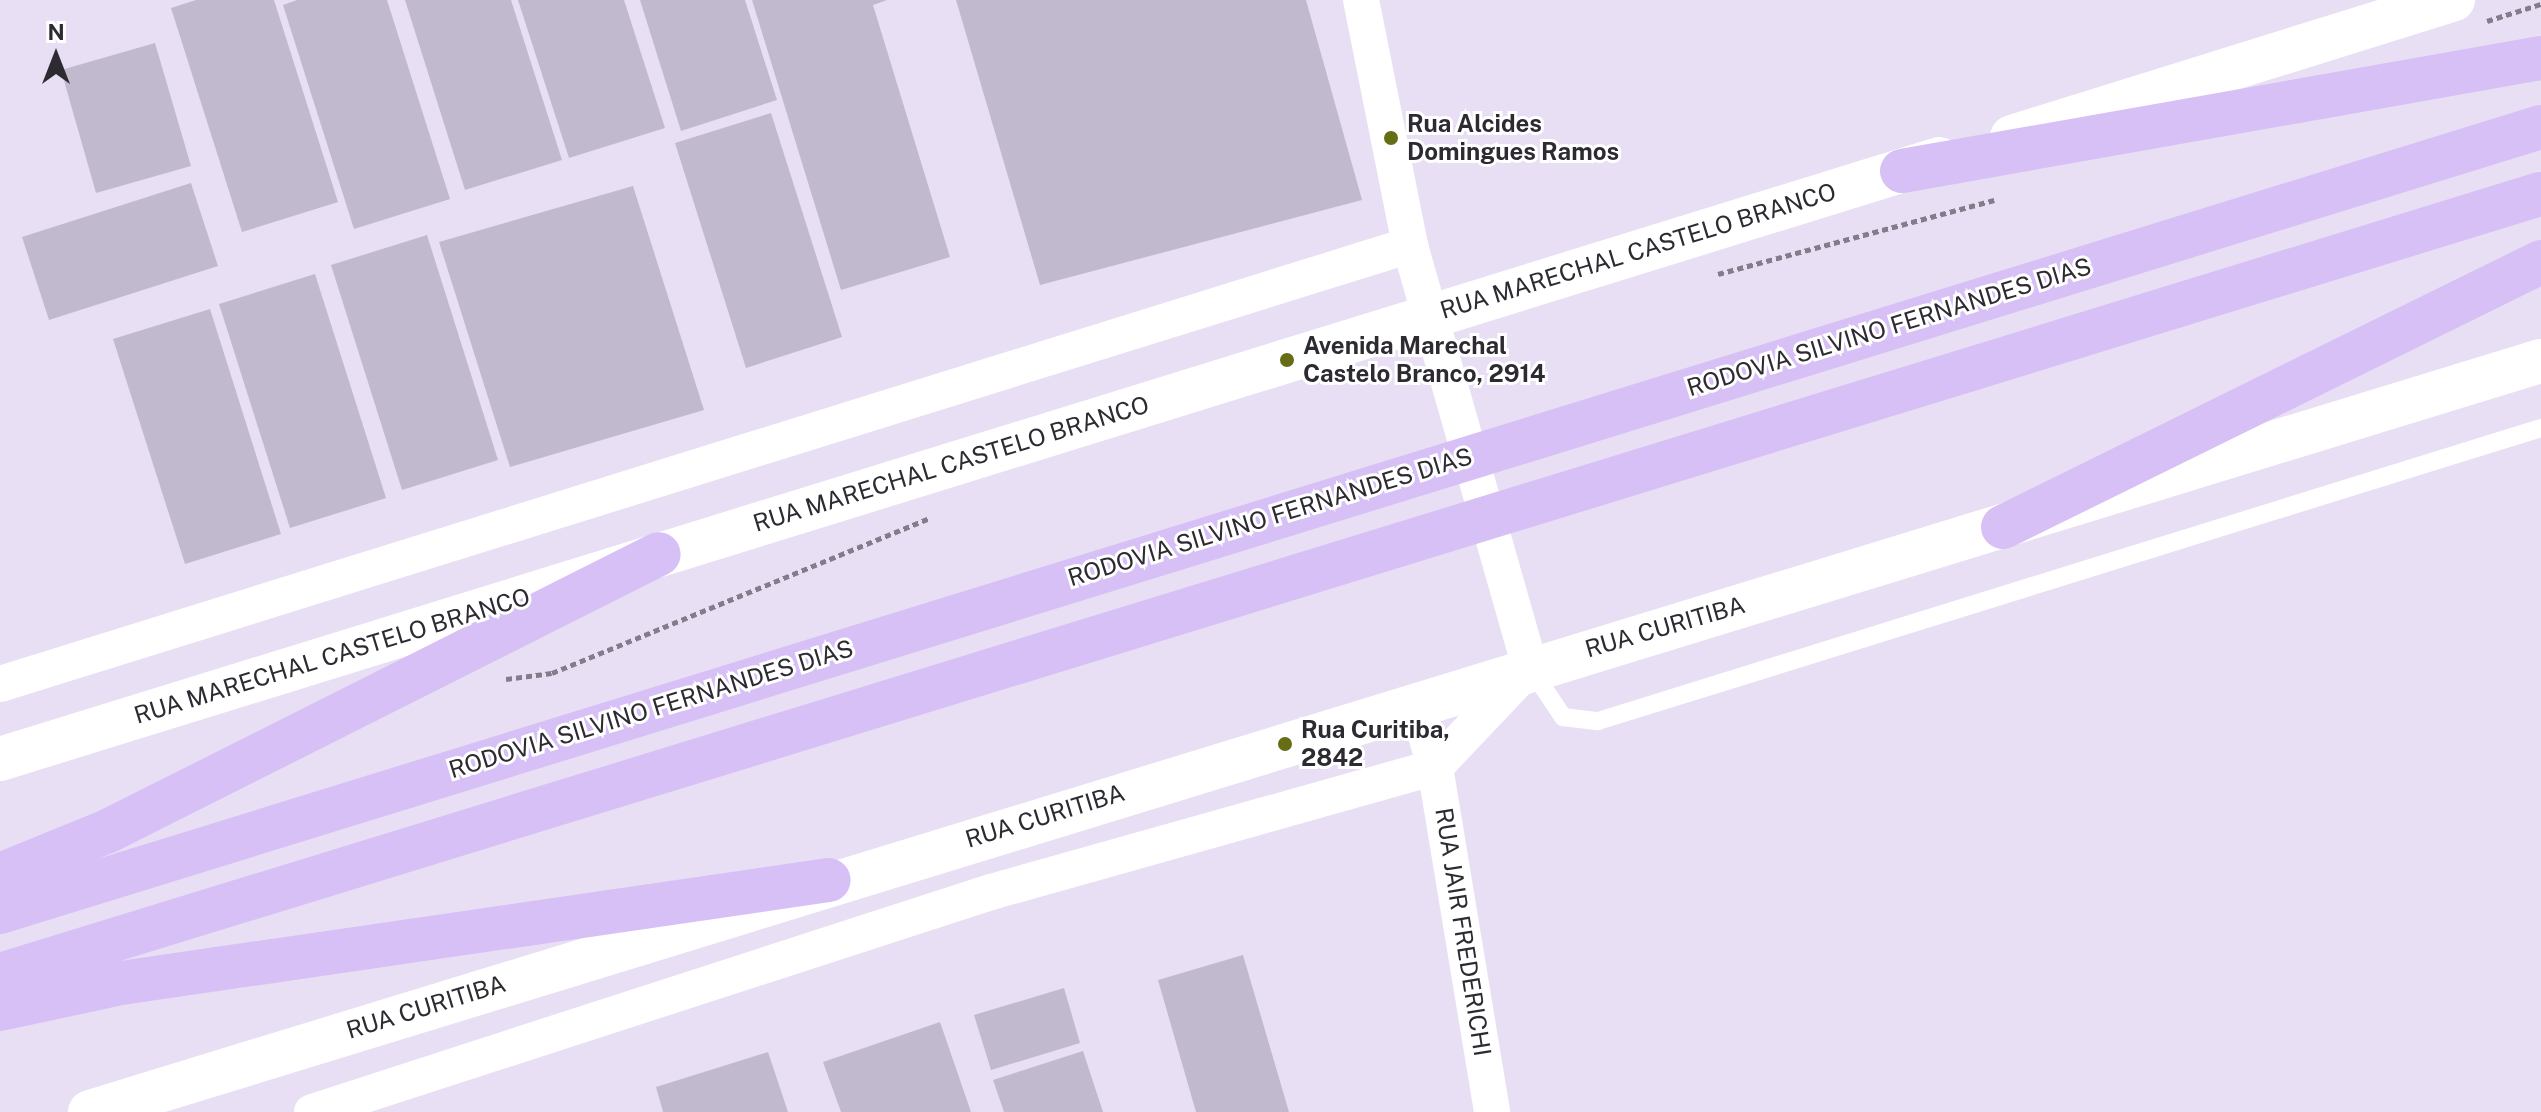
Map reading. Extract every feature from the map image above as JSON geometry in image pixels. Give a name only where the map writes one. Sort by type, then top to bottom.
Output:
[{"type":"highway","points":[[1902,171],[2541,58]]},
{"type":"highway","name":"RODOVIA SILVINO FERNANDES DIAS","points":[[0,912],[1444,462],[1571,426],[2541,127]]},
{"type":"highway","points":[[0,975],[1584,485],[2541,194]]},
{"type":"highway","points":[[2003,527],[2541,262]]},
{"type":"highway","points":[[0,875],[110,830],[659,554]]},
{"type":"highway","points":[[0,1009],[121,983],[829,880]]},
{"type":"street","points":[[312,1112],[991,892],[1435,767],[1530,667],[1410,245],[1361,0]]},
{"type":"street","name":"RUA MARECHAL CASTELO BRANCO","points":[[0,759],[1429,314],[1902,171],[2467,12]]},
{"type":"street","points":[[0,684],[1410,245]]},
{"type":"street","name":"RUA CURITIBA","points":[[90,1112],[829,880],[1418,707],[1530,667],[2003,527],[2541,361]]},
{"type":"street","name":"RUA JAIR FREDERICHI","points":[[1418,707],[1435,767],[1492,1112]]},
{"type":"street","points":[[972,838],[991,892]]},
{"type":"lane","points":[[1530,667],[1563,717],[1598,721],[2541,428]]},
{"type":"path","points":[[2467,12],[2541,4]]},
{"type":"path","points":[[1704,278],[2003,198]]},
{"type":"path","points":[[490,681],[552,673],[943,513]]},
{"type":"building","points":[[196,0],[274,0],[338,202],[242,232],[171,8]]},
{"type":"building","points":[[297,0],[387,0],[450,199],[354,229],[283,5]]},
{"type":"building","points":[[405,0],[511,0],[562,160],[465,190]]},
{"type":"building","points":[[518,0],[624,0],[665,128],[569,158]]},
{"type":"building","points":[[640,0],[745,0],[777,100],[681,131]]},
{"type":"building","points":[[752,0],[887,0],[873,5],[950,257],[841,290]]},
{"type":"building","points":[[956,0],[1306,0],[1362,200],[1040,285]]},
{"type":"building","points":[[155,43],[191,166],[96,193],[61,70]]},
{"type":"building","points":[[771,113],[842,337],[746,368],[675,143]]},
{"type":"building","points":[[191,183],[218,266],[49,320],[22,237]]},
{"type":"building","points":[[633,186],[704,410],[510,467],[439,242]]},
{"type":"building","points":[[427,235],[498,460],[402,490],[331,265]]},
{"type":"building","points":[[315,274],[386,498],[290,528],[219,304]]},
{"type":"building","points":[[210,309],[281,534],[185,564],[113,339]]},
{"type":"building","points":[[1243,955],[1289,1112],[1196,1112],[1158,980]]},
{"type":"building","points":[[1064,988],[1080,1043],[991,1070],[974,1015]]},
{"type":"building","points":[[940,1022],[971,1112],[841,1112],[823,1062]]},
{"type":"building","points":[[1083,1051],[1103,1112],[1004,1112],[993,1080]]},
{"type":"building","points":[[768,1052],[788,1112],[663,1112],[656,1087]]},
{"type":"place","name":"Rua Alcides Domingues Ramos","points":[[1391,138]]},
{"type":"place","name":"Avenida Marechal Castelo Branco, 2914","points":[[1287,360]]},
{"type":"place","name":"Rua Curitiba, 2842","points":[[1285,744]]}]
